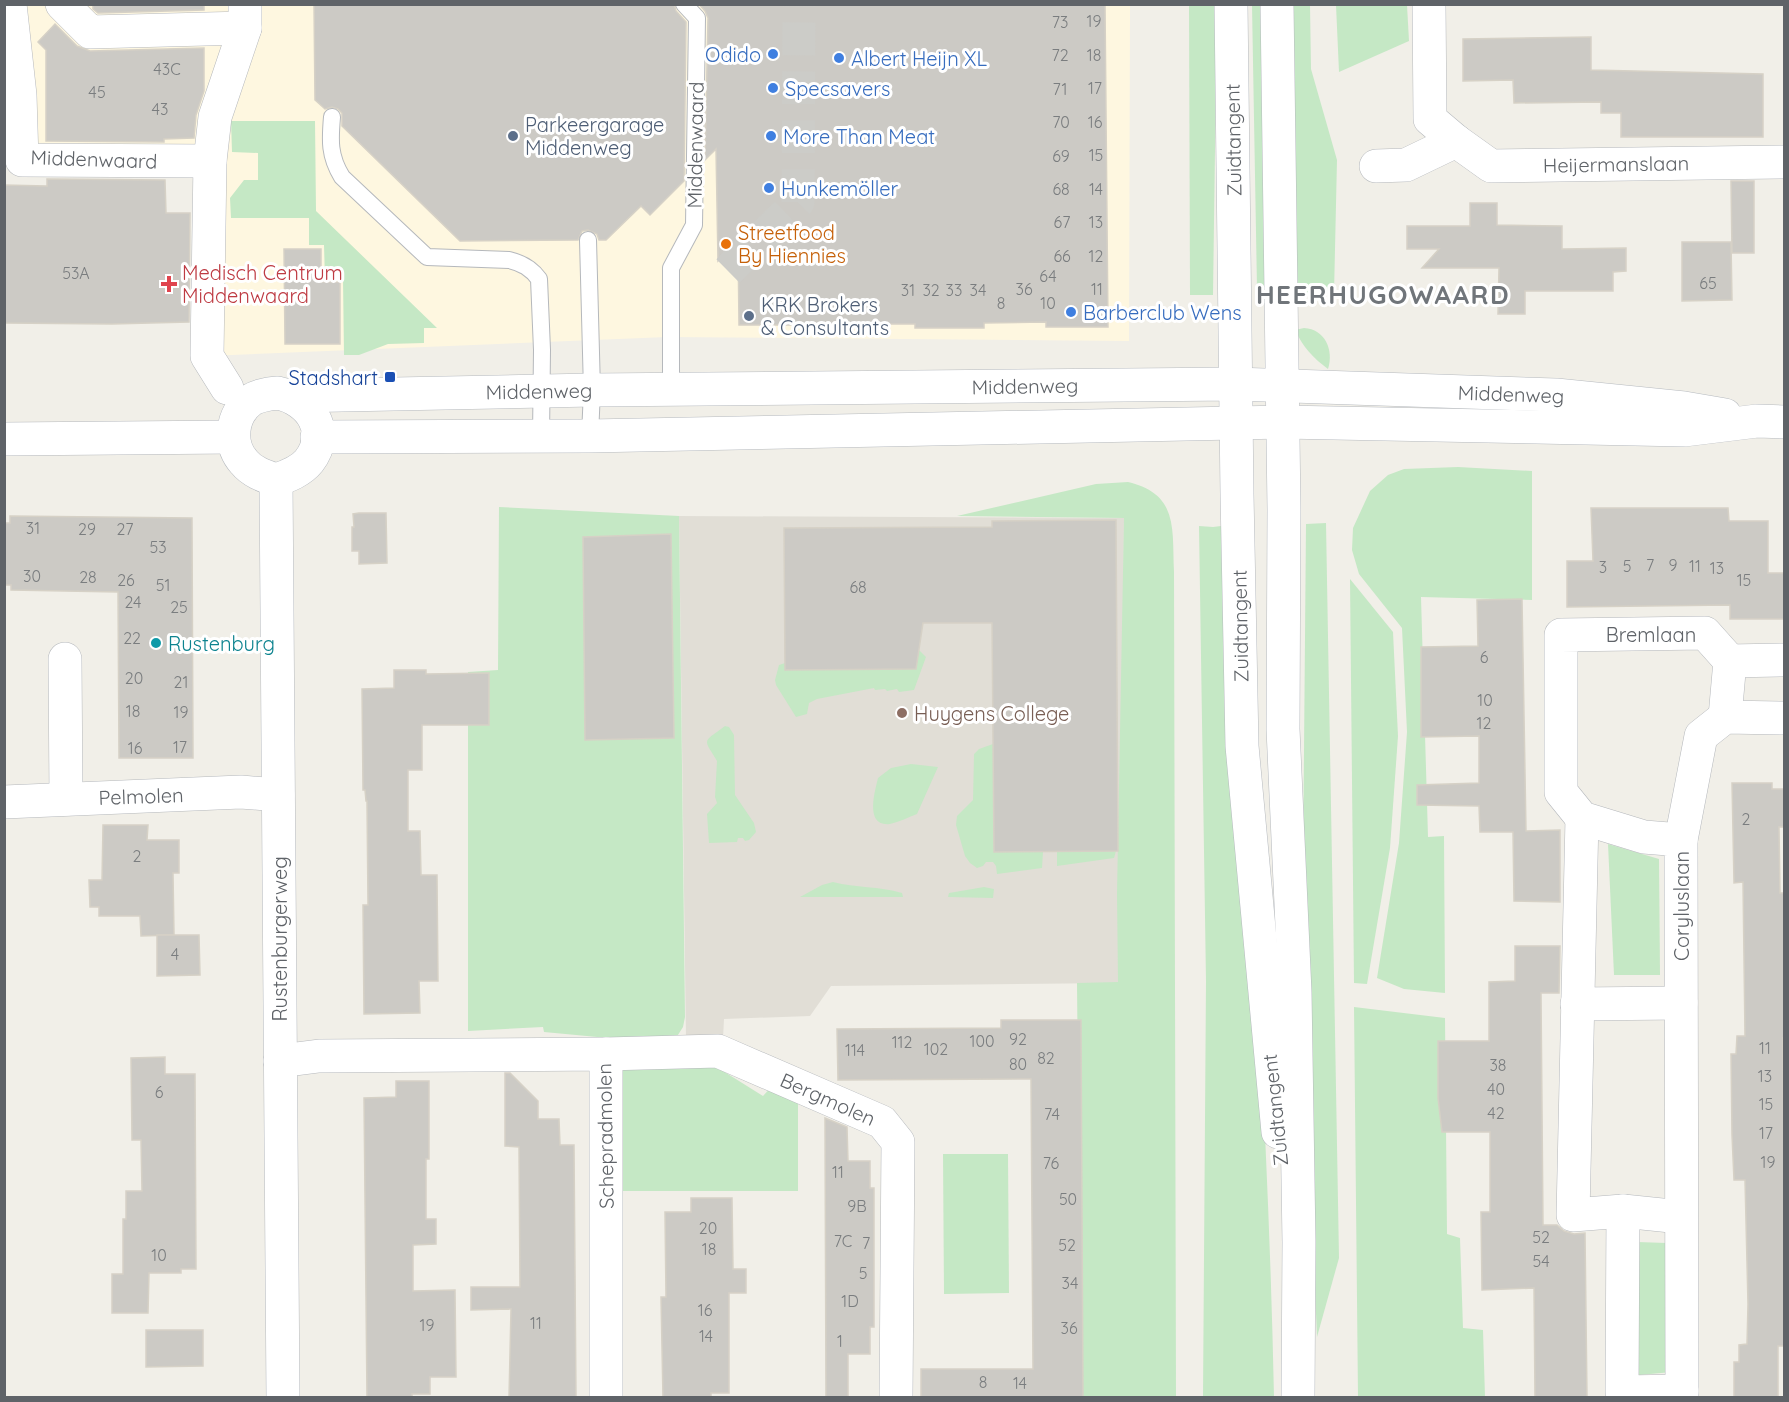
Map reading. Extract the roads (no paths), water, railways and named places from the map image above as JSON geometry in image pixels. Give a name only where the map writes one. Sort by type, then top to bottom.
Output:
[{"type":"street","name":"Middenwaard","points":[[10,4],[20,95],[22,160],[210,161]]},
{"type":"street","points":[[62,4],[90,32],[245,16],[214,117],[210,161],[207,356],[227,388]]},
{"type":"street","name":"Zuidtangent","points":[[1232,4],[1242,746],[1285,1210],[1299,1242]]},
{"type":"street","name":"Zuidtangent","points":[[1277,4],[1283,386],[1283,729],[1295,992],[1299,1242],[1298,1398]]},
{"type":"street","name":"Heijermanslaan","points":[[1429,4],[1430,119],[1491,166],[1785,162]]},
{"type":"street","points":[[1376,166],[1406,165],[1456,141]]},
{"type":"street","name":"Middenweg","points":[[291,396],[592,390],[1236,384],[1556,395],[1684,408],[1771,421]]},
{"type":"street","points":[[278,393],[291,396],[311,412],[316,424],[315,450],[300,469],[276,480],[252,471],[243,462],[236,450],[233,437],[234,423],[241,410],[251,400],[263,394],[278,393]]},
{"type":"street","name":"Middenweg","points":[[317,437],[541,437],[1236,422],[1684,430],[1771,421]]},
{"type":"street","points":[[4,439],[233,437]]},
{"type":"street","name":"Rustenburgerweg","points":[[276,480],[283,1398]]},
{"type":"street","name":"Bremlaan","points":[[1581,818],[1561,792],[1561,635],[1705,633],[1730,661]]},
{"type":"street","points":[[65,659],[66,799]]},
{"type":"street","points":[[1725,717],[1730,661],[1785,660]]},
{"type":"street","points":[[1681,840],[1701,736],[1725,717],[1785,718]]},
{"type":"street","name":"Pelmolen","points":[[4,802],[241,792],[278,795]]},
{"type":"street","points":[[1581,818],[1573,1215],[1623,1211],[1681,1217]]},
{"type":"street","name":"Coryluslaan","points":[[1581,818],[1644,837],[1681,840],[1682,1394],[1622,1392],[1623,1211]]},
{"type":"street","points":[[1577,1004],[1681,1003]]},
{"type":"street","name":"Bergmolen","points":[[606,1054],[718,1051],[882,1122],[898,1142],[896,1398]]},
{"type":"street","name":"Schepradmolen","points":[[280,1061],[319,1056],[606,1054],[606,1398]]},
{"type":"lane","name":"Middenwaard","points":[[671,391],[671,268],[694,225],[697,18],[684,4]]},
{"type":"lane","points":[[332,117],[333,162],[342,177],[427,257],[508,260],[518,262],[533,270],[539,279],[541,292],[541,437]]},
{"type":"lane","points":[[588,240],[592,390],[590,436]]},
{"type":"tunnel","points":[[728,271],[798,202],[799,4]]},
{"type":"place","name":"Odido","points":[[773,54]]},
{"type":"place","name":"Albert Heijn XL","points":[[839,58]]},
{"type":"place","name":"Specsavers","points":[[773,88]]},
{"type":"place","name":"Parkeergarage Middenweg","points":[[513,136]]},
{"type":"place","name":"More Than Meat","points":[[771,136]]},
{"type":"place","name":"Hunkemöller","points":[[769,188]]},
{"type":"place","name":"Streetfood By Hiennies","points":[[726,244]]},
{"type":"place","name":"Medisch Centrum Middenwaard","points":[[169,284]]},
{"type":"place","name":"Barberclub Wens","points":[[1071,312]]},
{"type":"place","name":"KRK Brokers & Consultants","points":[[749,316]]},
{"type":"place","name":"Stadshart","points":[[390,377]]},
{"type":"place","name":"Rustenburg","points":[[156,643]]},
{"type":"place","name":"Huygens College","points":[[902,713]]},
{"type":"district","name":"HEERHUGOWAARD","points":[[1383,294]]}]
